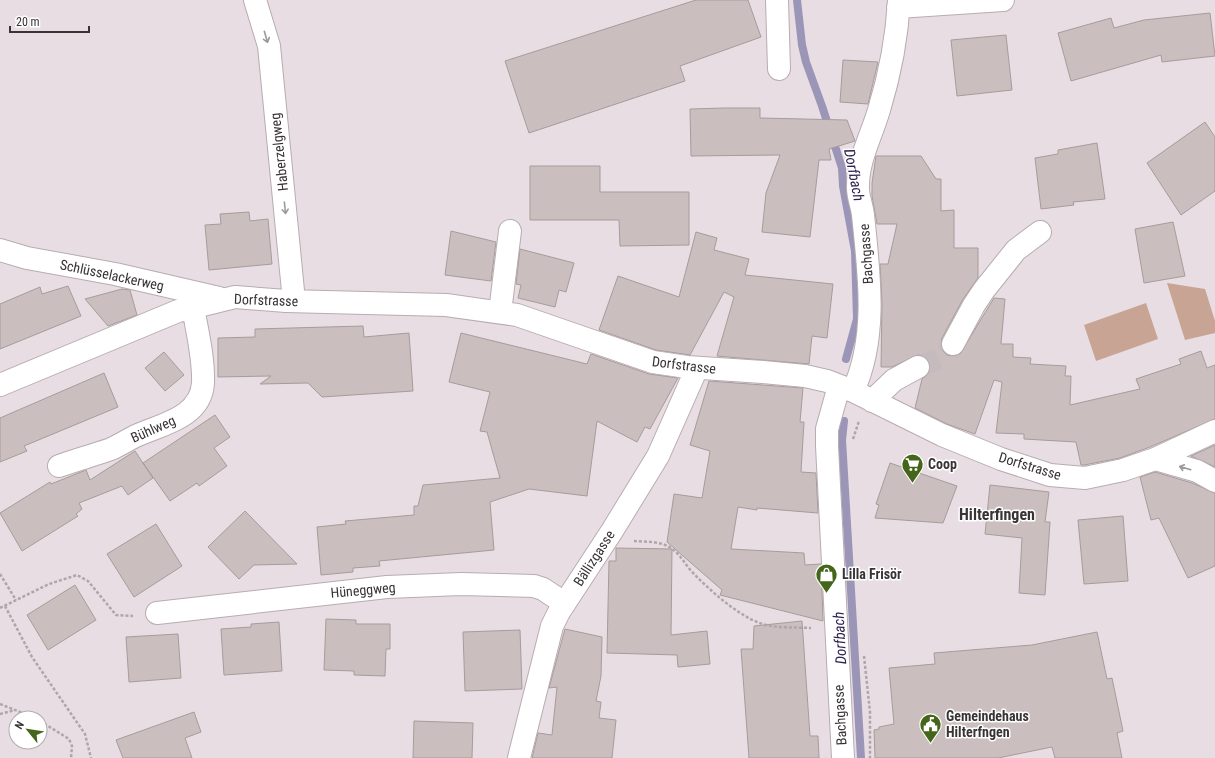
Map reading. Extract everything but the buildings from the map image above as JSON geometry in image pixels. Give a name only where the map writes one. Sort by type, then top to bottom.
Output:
[{"type":"street","points":[[777,0],[779,69]]},
{"type":"street","points":[[899,3],[1003,0]]},
{"type":"street","name":"Haberzelgweg","points":[[260,2],[269,46],[294,301]]},
{"type":"street","name":"Bachgasse","points":[[843,758],[827,429],[857,394],[864,362],[868,329],[869,288],[863,213],[858,187],[859,169],[890,71],[899,3]]},
{"type":"street","points":[[500,312],[510,231]]},
{"type":"street","points":[[953,344],[974,305],[984,290],[1016,250],[1040,232]]},
{"type":"street","name":"Schlüsselackerweg","points":[[0,250],[27,258],[115,274],[224,300]]},
{"type":"street","name":"Dorfstrasse","points":[[0,385],[178,311],[235,298],[446,305],[500,312],[545,324],[653,362],[697,368],[805,376],[857,394],[942,435],[1001,459],[1050,475],[1085,478],[1123,470],[1155,459],[1215,431]]},
{"type":"street","name":"Bühlweg","points":[[59,466],[112,448],[138,435],[167,425],[178,419],[196,402],[203,384],[200,346],[193,307]]},
{"type":"street","points":[[857,394],[894,380],[918,367]]},
{"type":"street","name":"Bällizgasse","points":[[519,758],[552,626],[564,603],[607,539],[658,456],[697,368]]},
{"type":"street","points":[[1155,459],[1197,472],[1215,480]]},
{"type":"street","name":"Hüneggweg","points":[[157,613],[387,587],[461,584],[534,586],[543,588],[564,603]]},
{"type":"path","points":[[853,442],[857,394]]},
{"type":"path","points":[[607,539],[654,543],[669,547],[693,573],[719,596],[746,616],[758,622],[771,625],[820,629],[836,628]]},
{"type":"path","points":[[0,574],[16,600]]},
{"type":"path","points":[[0,608],[49,584],[72,575],[77,575],[88,581],[116,615],[134,616],[157,613]]},
{"type":"path","points":[[5,606],[32,657],[85,734],[91,758]]},
{"type":"path","points":[[864,654],[870,712],[870,758]]},
{"type":"path","points":[[0,704],[16,710]]},
{"type":"path","points":[[48,726],[69,739],[72,746],[71,758]]},
{"type":"shaded area","points":[[1167,283],[1205,289],[1215,321],[1215,333],[1185,340]]},
{"type":"shaded area","points":[[1146,303],[1158,339],[1096,361],[1084,325]]},
{"type":"waterway","name":"Dorfbach","points":[[797,0],[802,45],[806,62],[842,168],[843,186],[855,251],[857,319],[846,359]]},
{"type":"waterway","name":"Dorfbach","points":[[844,421],[842,440],[861,758]]},
{"type":"tunnel","points":[[918,367],[946,356],[953,344]]},
{"type":"place","name":"Coop","points":[[912,484]]},
{"type":"place","name":"Lilla Frisör","points":[[826,594]]},
{"type":"place","name":"Gemeindehaus Hilterfngen","points":[[931,744]]},
{"type":"district","name":"Hilterfingen","points":[[997,514]]}]
